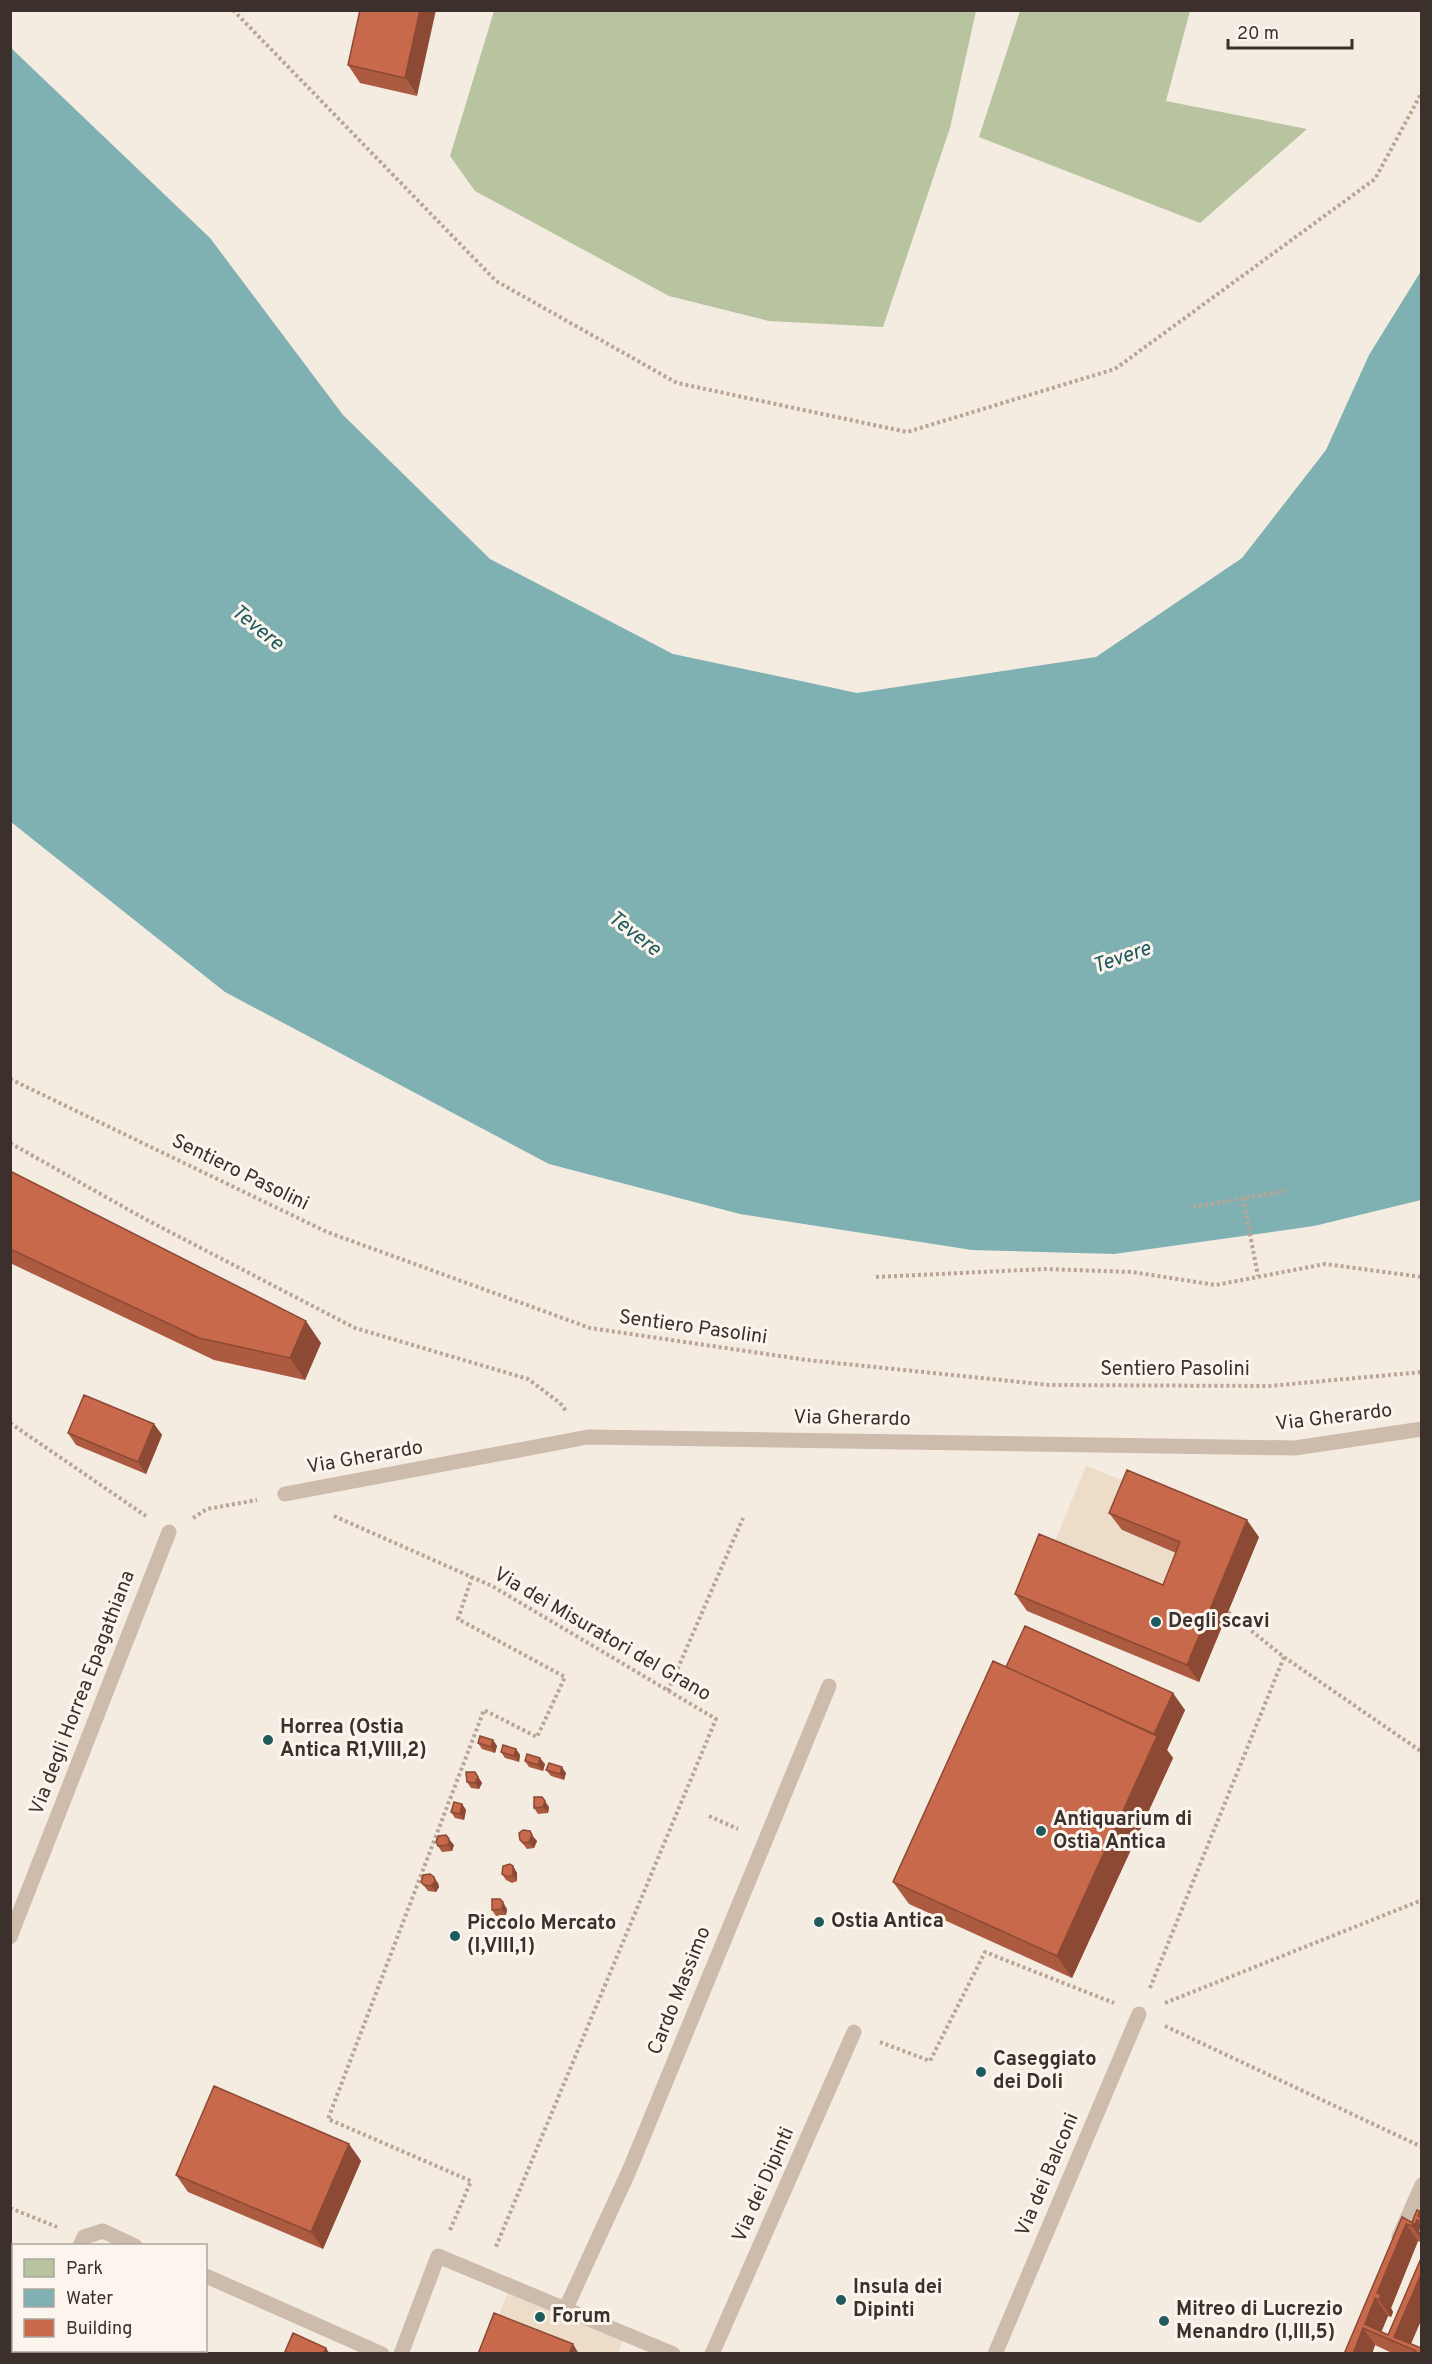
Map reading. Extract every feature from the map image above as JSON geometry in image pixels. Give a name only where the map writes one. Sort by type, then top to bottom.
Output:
[{"type":"street","name":"Via Gherardo","points":[[285,1494],[588,1437],[1295,1448],[1422,1430]]},
{"type":"street","name":"Via degli Horrea Epagathiana","points":[[10,1937],[169,1532]]},
{"type":"street","name":"Cardo Massimo","points":[[565,2310],[629,2172],[828,1686]]},
{"type":"street","name":"Via dei Balconi","points":[[995,2354],[1139,2014]]},
{"type":"street","name":"Via dei Dipinti","points":[[712,2354],[854,2032]]},
{"type":"street","points":[[1394,2248],[1422,2185]]},
{"type":"street","points":[[82,2241],[103,2231],[131,2244]]},
{"type":"street","points":[[400,2354],[438,2256],[673,2354]]},
{"type":"street","points":[[207,2276],[382,2354]]},
{"type":"path","points":[[233,10],[496,281],[677,383],[907,432],[1115,369],[1375,179],[1422,92]]},
{"type":"path","name":"Sentiero Pasolini","points":[[10,1079],[327,1232],[590,1328],[807,1360],[1049,1385],[1269,1386],[1422,1372]]},
{"type":"path","points":[[10,1143],[145,1219],[355,1328],[528,1378],[560,1403],[588,1437]]},
{"type":"path","points":[[1193,1207],[1286,1191]]},
{"type":"path","points":[[1243,1198],[1258,1276]]},
{"type":"path","points":[[876,1277],[1045,1269],[1132,1272],[1216,1285],[1325,1264],[1422,1277]]},
{"type":"path","points":[[10,1423],[169,1532],[207,1509],[285,1494]]},
{"type":"path","name":"Via dei Misuratori del Grano","points":[[285,1494],[472,1577],[716,1719],[484,2275]]},
{"type":"path","points":[[668,1691],[743,1518]]},
{"type":"path","points":[[438,2256],[471,2181],[328,2119],[484,1710],[537,1737],[565,1677],[458,1619],[472,1577]]},
{"type":"path","points":[[1228,1612],[1284,1657],[1422,1752]]},
{"type":"path","points":[[1139,2014],[1284,1657]]},
{"type":"path","points":[[709,1816],[732,1826]]},
{"type":"path","points":[[1139,2014],[1422,1900]]},
{"type":"path","points":[[854,2032],[930,2061],[985,1952],[1139,2014],[1422,2147]]},
{"type":"path","points":[[10,2208],[82,2241]]},
{"type":"green space","points":[[494,11],[976,11],[950,128],[883,327],[769,321],[669,296],[475,191],[450,156]]},
{"type":"green space","points":[[1020,11],[1190,11],[1166,101],[1307,129],[1200,223],[979,137]]},
{"type":"shaded area","points":[[1086,1466],[1139,1487],[1122,1531],[1192,1560],[1175,1602],[1051,1551]]},
{"type":"shaded area","name":"Forum","points":[[510,2287],[625,2334],[618,2353],[580,2353],[509,2324],[484,2354]]},
{"type":"water","name":"Tevere","points":[[10,47],[210,238],[343,415],[490,559],[673,654],[857,693],[1096,657],[1242,558],[1326,450],[1369,355],[1421,271],[1421,1200],[1314,1226],[1114,1254],[972,1250],[740,1214],[549,1164],[225,992],[11,822]]},
{"type":"building","points":[[360,10],[420,10],[405,78],[348,65]]},
{"type":"building","points":[[10,1171],[306,1321],[290,1358],[199,1338],[10,1249]]},
{"type":"building","points":[[84,1395],[154,1424],[138,1462],[68,1433]]},
{"type":"building","points":[[1127,1470],[1247,1520],[1187,1665],[1015,1594],[1039,1534],[1163,1585],[1180,1542],[1109,1513]]},
{"type":"building","points":[[1025,1626],[1173,1693],[1154,1734],[1006,1667]]},
{"type":"building","name":"Antiquarium di Ostia Antica","points":[[993,1661],[1157,1736],[1057,1956],[893,1882]]},
{"type":"building","points":[[480,1736],[493,1740],[491,1747],[478,1743]]},
{"type":"building","points":[[503,1745],[516,1749],[514,1756],[501,1752]]},
{"type":"building","points":[[527,1754],[540,1758],[538,1765],[525,1761]]},
{"type":"building","points":[[549,1763],[562,1767],[560,1774],[546,1770]]},
{"type":"building","points":[[466,1772],[475,1772],[478,1777],[475,1783],[467,1782]]},
{"type":"building","points":[[534,1797],[542,1797],[545,1801],[543,1807],[534,1808]]},
{"type":"building","points":[[454,1802],[462,1804],[460,1814],[451,1812]]},
{"type":"building","points":[[523,1830],[530,1831],[532,1835],[529,1842],[523,1843],[520,1840],[519,1833]]},
{"type":"building","points":[[446,1835],[449,1839],[448,1845],[438,1846],[436,1842],[438,1836]]},
{"type":"building","points":[[510,1864],[513,1866],[513,1875],[507,1877],[502,1874],[503,1866]]},
{"type":"building","points":[[430,1874],[435,1881],[431,1886],[424,1885],[421,1882],[423,1875]]},
{"type":"building","points":[[492,1899],[500,1899],[503,1902],[502,1909],[492,1910]]},
{"type":"building","points":[[214,2086],[349,2144],[311,2232],[176,2175]]},
{"type":"building","points":[[1417,2210],[1420,2211],[1418,2216],[1422,2218],[1422,2222],[1417,2220],[1415,2225],[1412,2222]]},
{"type":"building","points":[[1402,2217],[1413,2223],[1412,2226],[1406,2224],[1377,2293],[1381,2295],[1379,2300],[1375,2298],[1365,2324],[1388,2335],[1422,2256],[1422,2272],[1394,2337],[1421,2348],[1422,2345],[1422,2350],[1420,2354],[1415,2354],[1416,2351],[1363,2328],[1353,2354],[1344,2354]]},
{"type":"building","points":[[494,2313],[573,2344],[569,2354],[478,2354]]},
{"type":"building","points":[[293,2333],[326,2348],[323,2354],[284,2354]]},
{"type":"place","name":"Degli scavi","points":[[1156,1622]]},
{"type":"place","name":"Horrea (Ostia Antica R1,VIII,2)","points":[[268,1740]]},
{"type":"place","name":"Antiquarium di Ostia Antica","points":[[1041,1831]]},
{"type":"place","name":"Ostia Antica","points":[[819,1922]]},
{"type":"place","name":"Piccolo Mercato (I,VIII,1)","points":[[455,1936]]},
{"type":"place","name":"Caseggiato dei Doli","points":[[981,2072]]},
{"type":"place","name":"Insula dei Dipinti","points":[[841,2300]]},
{"type":"place","name":"Forum","points":[[540,2317]]},
{"type":"place","name":"Mitreo di Lucrezio Menandro (I,III,5)","points":[[1164,2321]]}]
